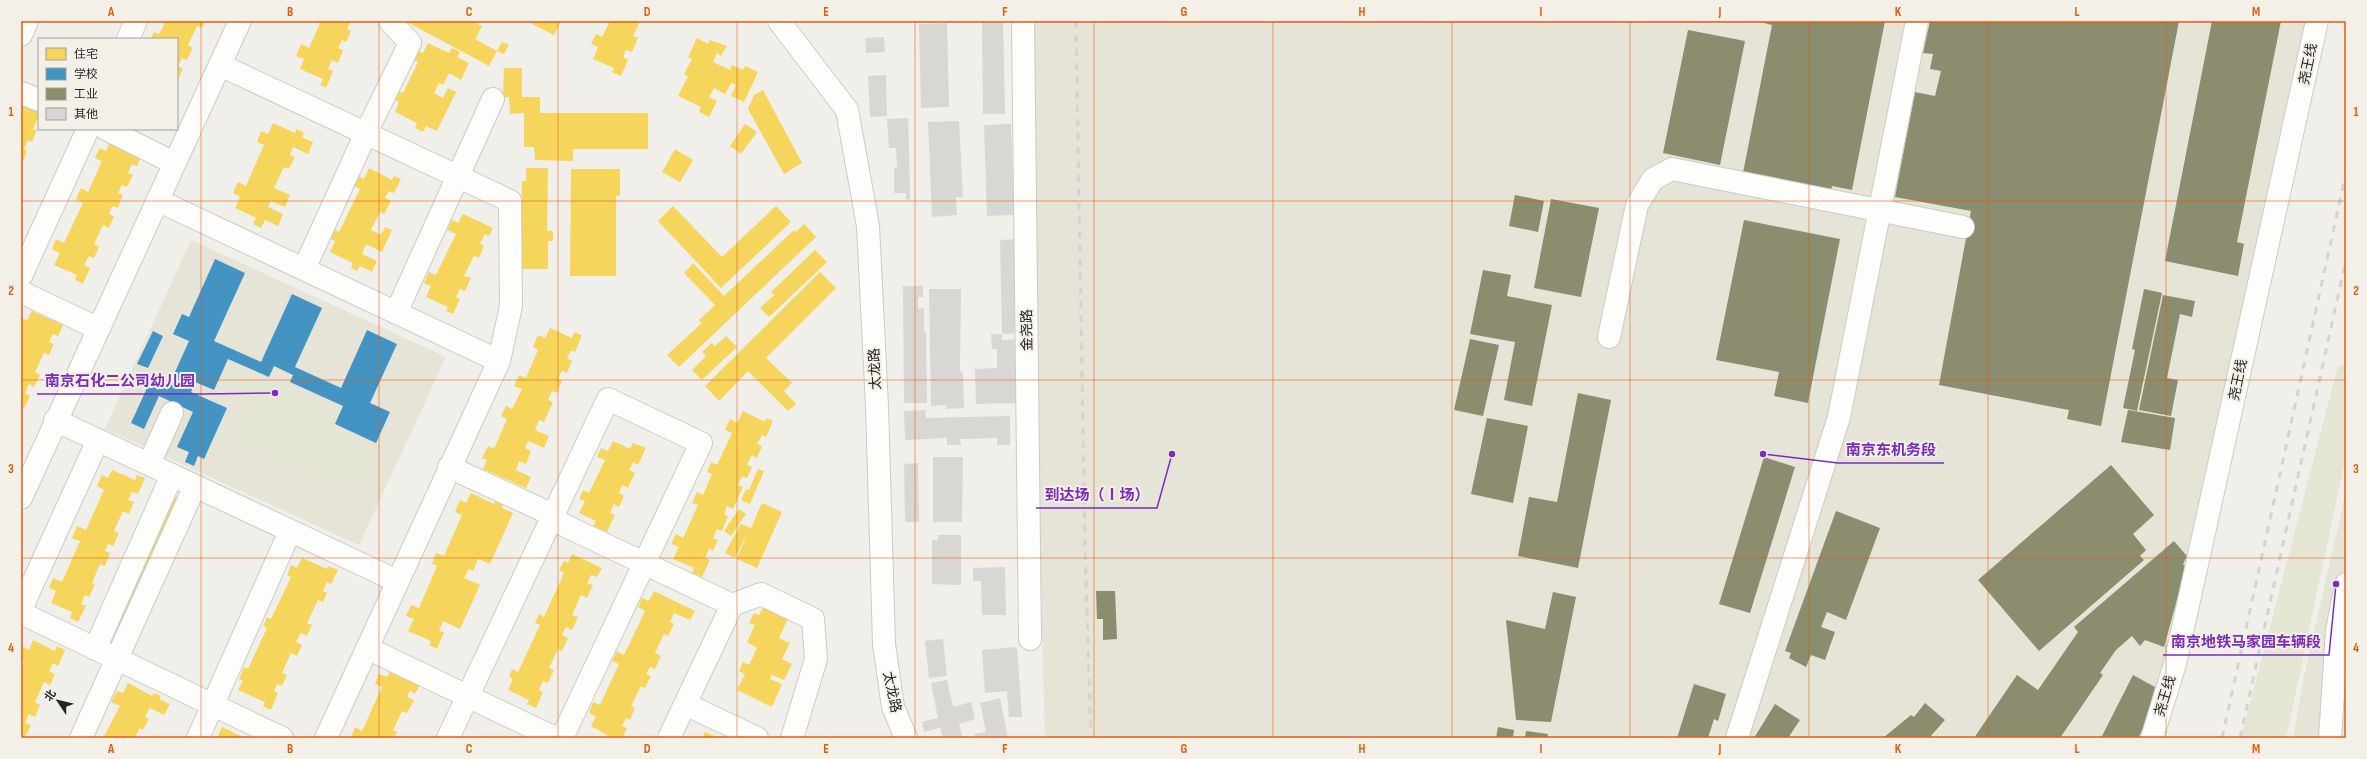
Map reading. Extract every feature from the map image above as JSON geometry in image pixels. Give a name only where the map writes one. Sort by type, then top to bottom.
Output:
[{"type":"street","points":[[21,35],[27,21]]},
{"type":"street","points":[[128,38],[136,21]]},
{"type":"street","points":[[22,492],[99,329],[240,21]]},
{"type":"street","points":[[304,269],[366,133],[410,44],[390,21]]},
{"type":"street","name":"太龙路","points":[[779,21],[847,110],[868,226],[877,406],[884,644],[893,707],[906,738]]},
{"type":"street","name":"金尧路","points":[[1024,21],[1030,639]]},
{"type":"street","points":[[1737,738],[1839,416],[1916,21]]},
{"type":"street","name":"尧王线","points":[[2152,738],[2175,664],[2317,21]]},
{"type":"street","points":[[220,65],[510,201],[511,306],[499,360],[326,738]]},
{"type":"street","points":[[21,93],[38,100]]},
{"type":"street","points":[[396,312],[493,99]]},
{"type":"street","points":[[21,276],[88,130]]},
{"type":"street","points":[[108,130],[174,163]]},
{"type":"street","points":[[1609,337],[1637,205],[1653,178],[1672,169],[1963,227]]},
{"type":"street","points":[[157,200],[499,360]]},
{"type":"street","points":[[21,292],[99,329]]},
{"type":"street","points":[[448,738],[608,399],[701,443],[562,738]]},
{"type":"street","points":[[149,464],[172,413]]},
{"type":"street","points":[[55,420],[398,581]]},
{"type":"street","points":[[21,609],[98,440]]},
{"type":"street","points":[[449,467],[732,605]]},
{"type":"street","points":[[95,649],[172,475]]},
{"type":"street","points":[[81,738],[195,486]]},
{"type":"street","points":[[198,738],[290,531]]},
{"type":"street","points":[[2330,738],[2337,630],[2346,584]]},
{"type":"street","points":[[669,738],[732,605],[761,594],[813,619],[816,660],[792,738]]},
{"type":"street","points":[[21,614],[282,738]]},
{"type":"street","points":[[367,648],[555,738]]},
{"type":"street","points":[[685,704],[757,738]]},
{"type":"shaded area","points":[[1025,21],[2309,21],[2158,738],[1045,738]]},
{"type":"shaded area","points":[[191,240],[446,357],[359,545],[105,429]]},
{"type":"shaded area","points":[[2346,492],[2346,738],[2293,738],[2304,676]]},
{"type":"green space","points":[[229,365],[338,413],[333,426],[377,446],[356,494],[232,439],[246,407],[232,400],[238,385],[222,378]]},
{"type":"green space","points":[[2338,366],[2346,366],[2346,456],[2286,738],[2241,738]]},
{"type":"building: 住宅","points":[[166,21],[205,21],[202,28],[197,26],[188,45],[193,48],[187,60],[182,58],[178,66],[178,38],[151,38],[154,32],[159,34]]},
{"type":"building: 住宅","points":[[321,21],[351,21],[347,29],[351,31],[346,42],[342,40],[338,48],[343,50],[338,63],[332,60],[328,69],[333,71],[326,88],[320,85],[323,79],[300,69],[304,59],[296,56],[301,44],[309,48]]},
{"type":"building: 住宅","points":[[405,21],[472,21],[482,26],[475,39],[497,51],[489,66]]},
{"type":"building: 住宅","points":[[534,21],[561,21],[554,35],[532,24]]},
{"type":"building: 住宅","points":[[610,21],[640,21],[633,36],[638,38],[632,52],[626,50],[623,57],[628,60],[621,76],[612,72],[614,68],[593,59],[598,47],[591,44],[596,34],[602,37]]},
{"type":"building: 住宅","points":[[697,38],[708,44],[710,40],[727,46],[721,56],[717,53],[713,62],[730,70],[732,65],[743,70],[745,66],[758,72],[744,102],[731,96],[736,85],[731,83],[725,94],[714,88],[709,97],[717,101],[709,117],[699,112],[701,107],[678,96],[688,76],[684,74],[692,59],[688,57]]},
{"type":"building: 住宅","points":[[502,42],[509,45],[504,54],[497,51]]},
{"type":"building: 住宅","points":[[428,43],[449,53],[452,48],[460,52],[457,57],[469,63],[461,80],[449,73],[443,85],[439,83],[434,93],[443,98],[448,88],[456,92],[437,131],[426,126],[423,132],[415,128],[417,123],[395,112],[399,102],[394,99],[398,91],[403,93],[418,62],[411,58],[415,50],[423,53]]},
{"type":"building: 住宅","points":[[178,66],[183,69],[178,79]]},
{"type":"building: 住宅","points":[[504,68],[522,68],[522,97],[540,97],[540,113],[648,113],[648,149],[573,149],[573,161],[535,160],[534,147],[524,147],[524,113],[510,114],[509,97],[503,97]]},
{"type":"building: 住宅","points":[[763,90],[802,163],[784,174],[748,109],[754,95]]},
{"type":"building: 住宅","points":[[21,99],[38,107],[38,120],[33,129],[37,130],[32,142],[28,140],[24,149],[27,151],[22,163]]},
{"type":"building: 住宅","points":[[273,123],[295,133],[296,129],[304,133],[302,137],[313,142],[308,154],[293,147],[290,155],[295,157],[289,169],[284,167],[274,188],[290,195],[285,207],[271,201],[268,207],[283,214],[278,226],[265,220],[261,228],[253,224],[256,218],[235,208],[240,197],[233,193],[238,182],[246,186],[264,145],[257,142],[261,131],[268,134]]},
{"type":"building: 住宅","points":[[745,124],[757,132],[741,154],[730,146]]},
{"type":"building: 住宅","points":[[111,140],[142,154],[137,166],[132,164],[128,173],[133,175],[127,187],[122,185],[118,193],[123,195],[118,208],[112,206],[109,214],[114,216],[109,228],[103,225],[94,244],[99,247],[94,258],[89,256],[84,265],[90,268],[83,284],[75,280],[77,275],[54,265],[60,253],[52,249],[56,239],[64,243],[83,203],[76,199],[81,188],[88,192],[102,161],[95,158],[100,148],[106,151]]},
{"type":"building: 住宅","points":[[675,149],[693,160],[680,182],[662,172]]},
{"type":"building: 住宅","points":[[369,168],[392,180],[394,176],[401,179],[394,193],[389,191],[385,198],[391,201],[384,214],[380,212],[371,230],[381,235],[385,227],[392,230],[382,252],[366,244],[362,254],[377,261],[372,272],[360,266],[357,271],[351,268],[353,263],[330,252],[335,241],[328,238],[332,228],[339,232],[360,189],[354,186],[358,176],[364,179]]},
{"type":"building: 住宅","points":[[526,168],[548,168],[547,231],[553,231],[553,241],[548,241],[548,269],[521,269],[522,181],[526,181]]},
{"type":"building: 住宅","points":[[571,169],[620,169],[620,195],[616,196],[616,276],[570,276]]},
{"type":"building: 住宅","points":[[673,206],[722,257],[776,206],[791,222],[721,288],[658,221]]},
{"type":"building: 住宅","points":[[463,214],[493,228],[489,236],[485,234],[480,244],[484,246],[479,258],[474,256],[464,276],[471,278],[465,291],[460,289],[456,297],[460,299],[453,314],[446,311],[448,307],[426,297],[431,286],[424,283],[429,272],[436,275],[456,234],[447,230],[452,220],[458,223]]},
{"type":"building: 住宅","points":[[804,224],[816,237],[679,367],[667,355],[702,323],[699,320],[715,305],[684,273],[693,263],[724,296],[794,230],[796,232]]},
{"type":"building: 住宅","points":[[815,250],[827,262],[769,317],[760,308],[774,295],[771,292]]},
{"type":"building: 住宅","points":[[820,272],[836,288],[766,358],[792,383],[784,391],[796,404],[788,411],[748,371],[719,401],[705,386]]},
{"type":"building: 住宅","points":[[32,311],[54,321],[56,317],[65,321],[58,336],[53,334],[49,342],[54,344],[49,355],[44,353],[35,372],[40,375],[34,387],[29,384],[25,393],[30,396],[24,408],[21,406],[21,336],[23,332],[21,330],[21,318],[27,320]]},
{"type":"building: 住宅","points":[[550,328],[572,338],[574,332],[582,335],[575,352],[571,350],[567,358],[572,361],[567,373],[562,371],[558,379],[562,381],[557,393],[552,391],[548,400],[553,402],[544,422],[539,420],[535,430],[549,436],[544,448],[528,441],[525,448],[531,451],[526,464],[519,461],[516,470],[531,477],[526,488],[483,469],[487,460],[482,458],[488,446],[494,449],[507,419],[501,416],[506,406],[512,409],[522,389],[514,386],[519,375],[526,378],[538,350],[533,347],[538,335],[545,338]]},
{"type":"building: 住宅","points":[[726,336],[737,347],[702,380],[692,370],[706,356],[702,352],[712,343],[715,346]]},
{"type":"building: 住宅","points":[[743,411],[765,422],[767,418],[773,421],[766,437],[762,435],[757,444],[762,446],[757,458],[752,455],[747,465],[752,467],[747,478],[742,476],[738,485],[743,487],[733,509],[727,506],[724,514],[728,516],[722,531],[717,529],[713,538],[718,540],[713,551],[709,549],[705,558],[710,560],[702,577],[692,573],[694,568],[673,559],[679,547],[671,544],[676,534],[683,538],[698,505],[692,503],[697,492],[703,495],[712,474],[707,472],[711,462],[717,465],[732,433],[725,430],[730,419],[737,423]]},
{"type":"building: 住宅","points":[[613,441],[630,449],[633,443],[646,448],[638,465],[633,462],[629,470],[635,473],[628,488],[622,485],[619,493],[624,496],[619,507],[614,504],[610,513],[615,515],[607,532],[593,526],[596,521],[579,513],[585,501],[579,499],[583,490],[589,493],[605,460],[597,457],[601,448],[608,451]]},
{"type":"building: 住宅","points":[[758,469],[764,471],[750,504],[741,500],[746,489],[749,490]]},
{"type":"building: 住宅","points":[[112,470],[135,480],[137,475],[145,478],[138,494],[132,492],[128,500],[134,502],[129,514],[123,511],[114,531],[119,533],[113,546],[108,544],[105,551],[110,553],[105,566],[100,564],[92,583],[95,584],[89,597],[85,595],[81,604],[86,606],[78,622],[70,618],[72,612],[51,603],[56,591],[49,588],[53,578],[62,582],[80,541],[72,538],[77,526],[86,530],[104,490],[97,486],[102,475],[108,478]]},
{"type":"building: 住宅","points":[[471,493],[494,504],[496,499],[504,503],[502,508],[513,513],[490,564],[478,559],[473,571],[469,569],[464,578],[480,585],[460,629],[443,621],[439,631],[444,632],[437,649],[429,645],[431,641],[408,631],[414,619],[406,616],[411,605],[419,608],[437,566],[432,564],[436,553],[444,556],[462,515],[455,512],[460,500],[466,503]]},
{"type":"building: 住宅","points":[[171,495],[182,500],[125,628],[114,623]]},
{"type":"building: 住宅","points":[[762,503],[782,512],[757,568],[737,559],[748,532],[735,558],[725,553],[741,524],[751,528]]},
{"type":"building: 住宅","points":[[739,509],[746,514],[731,536],[724,531]]},
{"type":"building: 住宅","points":[[572,554],[602,568],[597,577],[591,575],[587,583],[593,585],[587,598],[581,595],[572,615],[578,617],[572,630],[566,627],[562,635],[568,638],[562,651],[558,649],[549,668],[554,670],[548,683],[543,681],[539,690],[543,692],[536,708],[527,704],[529,700],[508,690],[513,679],[509,677],[512,669],[518,672],[540,625],[535,623],[539,614],[544,617],[564,573],[559,570],[564,561],[568,563]]},
{"type":"building: 住宅","points":[[302,558],[327,569],[328,566],[338,570],[331,584],[327,582],[323,591],[327,593],[323,602],[318,600],[307,623],[312,625],[307,636],[301,633],[296,642],[302,645],[297,656],[291,653],[282,673],[287,675],[282,686],[277,684],[274,691],[278,693],[271,710],[263,706],[265,702],[238,690],[243,681],[239,679],[244,667],[248,669],[267,628],[263,626],[267,617],[271,619],[291,577],[287,575],[291,565],[297,568]]},
{"type":"building: 住宅","points":[[654,591],[695,611],[690,620],[674,613],[670,622],[674,624],[668,636],[664,634],[655,653],[661,656],[655,669],[650,667],[646,674],[651,676],[645,688],[641,686],[631,706],[635,708],[630,720],[626,718],[622,726],[627,728],[622,738],[612,738],[591,726],[596,716],[589,713],[593,702],[600,705],[619,664],[612,661],[617,651],[624,655],[645,611],[638,607],[642,598],[649,601]]},
{"type":"building: 住宅","points":[[765,604],[789,616],[779,638],[790,643],[782,659],[792,664],[784,680],[772,675],[770,679],[782,684],[772,707],[737,690],[745,674],[739,671],[743,662],[749,665],[757,648],[747,642],[755,625],[749,623],[754,613],[759,615]]},
{"type":"building: 住宅","points":[[33,640],[55,651],[57,646],[65,650],[58,666],[53,663],[49,671],[55,674],[50,685],[44,682],[35,702],[40,705],[35,717],[29,714],[25,723],[31,725],[25,737],[21,735],[21,668],[24,661],[21,659],[21,646],[29,650]]},
{"type":"building: 住宅","points":[[391,669],[421,682],[415,694],[410,691],[407,697],[414,700],[407,713],[402,711],[393,730],[397,732],[394,738],[351,737],[355,727],[362,731],[382,687],[375,684],[379,674],[387,677]]},
{"type":"building: 住宅","points":[[128,683],[152,696],[154,693],[161,696],[159,699],[170,704],[164,715],[150,708],[145,717],[149,719],[143,730],[140,728],[134,738],[103,738],[120,706],[111,702],[117,691],[123,693]]},
{"type":"building: 住宅","points":[[222,727],[245,738],[217,738]]},
{"type":"building: 住宅","points":[[705,732],[719,738],[702,738]]},
{"type":"building: 学校","points":[[215,259],[245,273],[214,341],[261,362],[292,294],[322,308],[295,367],[341,388],[367,330],[397,344],[370,403],[390,412],[376,443],[335,424],[343,406],[290,382],[293,375],[274,366],[269,377],[228,359],[214,390],[195,382],[191,392],[227,408],[204,459],[198,456],[194,466],[185,462],[189,452],[177,447],[193,412],[159,396],[144,429],[131,423],[153,375],[170,383],[189,341],[173,334],[182,314],[189,317]]},
{"type":"building: 学校","points":[[153,331],[163,336],[148,368],[137,364]]},
{"type":"building: 工业","points":[[1756,21],[1885,21],[1852,190],[1832,186],[1831,190],[1743,173],[1772,25]]},
{"type":"building: 工业","points":[[1930,21],[2179,21],[2101,426],[2067,419],[2069,410],[1939,385],[1971,211],[1895,197],[1915,92],[1935,96],[1941,71],[1930,69],[1933,54],[1923,53]]},
{"type":"building: 工业","points":[[2212,21],[2281,21],[2237,242],[2244,244],[2238,276],[2165,261]]},
{"type":"building: 工业","points":[[1688,30],[1745,41],[1720,165],[1663,153]]},
{"type":"building: 工业","points":[[1515,195],[1544,201],[1538,232],[1509,226]]},
{"type":"building: 工业","points":[[1551,199],[1599,208],[1581,297],[1534,288]]},
{"type":"building: 工业","points":[[1744,220],[1840,239],[1808,403],[1774,396],[1779,372],[1716,360]]},
{"type":"building: 工业","points":[[1483,270],[1511,275],[1507,296],[1552,305],[1532,406],[1504,400],[1515,342],[1470,334]]},
{"type":"building: 工业","points":[[2144,289],[2162,293],[2137,411],[2123,408],[2135,350],[2132,349]]},
{"type":"building: 工业","points":[[2163,295],[2195,301],[2192,317],[2180,314],[2167,378],[2178,380],[2171,416],[2139,410]]},
{"type":"building: 工业","points":[[1470,339],[1499,345],[1483,416],[1454,410]]},
{"type":"building: 工业","points":[[1578,393],[1611,400],[1578,568],[1518,556],[1529,497],[1557,502]]},
{"type":"building: 工业","points":[[2128,410],[2175,418],[2170,450],[2121,442]]},
{"type":"building: 工业","points":[[1487,418],[1528,426],[1513,503],[1471,494]]},
{"type":"building: 工业","points":[[1764,457],[1795,467],[1750,613],[1719,604]]},
{"type":"building: 工业","points":[[2111,465],[2154,515],[2133,534],[2146,550],[2140,556],[2144,560],[2039,651],[1978,580]]},
{"type":"building: 工业","points":[[1836,511],[1880,528],[1846,620],[1827,612],[1821,627],[1835,632],[1825,660],[1811,655],[1806,667],[1789,658],[1791,653],[1785,651]]},
{"type":"building: 工业","points":[[2174,541],[2187,556],[2183,564],[2186,567],[2164,647],[2145,640],[2140,646],[2132,636],[2116,650],[2100,673],[2103,675],[2060,738],[1974,738],[2017,675],[2038,690],[2078,632],[2074,627]]},
{"type":"building: 工业","points":[[1096,591],[1115,591],[1117,639],[1103,640],[1103,619],[1097,619]]},
{"type":"building: 工业","points":[[1553,592],[1576,597],[1551,722],[1516,720],[1506,620],[1545,629]]},
{"type":"building: 工业","points":[[2133,675],[2155,687],[2145,725],[2138,738],[2101,738]]},
{"type":"building: 工业","points":[[1694,684],[1726,694],[1718,721],[1714,719],[1708,738],[1677,738]]},
{"type":"building: 工业","points":[[1925,703],[1945,720],[1929,738],[1883,738],[1911,715],[1914,717]]},
{"type":"building: 工业","points":[[1775,704],[1800,720],[1788,738],[1754,738]]},
{"type":"building: 工业","points":[[1498,727],[1514,730],[1513,738],[1496,738]]},
{"type":"building: 工业","points":[[1526,731],[1548,734],[1547,738],[1525,738]]},
{"type":"building: 其他","points":[[982,21],[1003,21],[1005,114],[983,114]]},
{"type":"building: 其他","points":[[947,23],[949,107],[921,108],[919,24]]},
{"type":"building: 其他","points":[[884,37],[885,52],[866,53],[865,38]]},
{"type":"building: 其他","points":[[886,75],[887,116],[870,117],[868,76]]},
{"type":"building: 其他","points":[[908,118],[910,200],[906,199],[906,193],[894,193],[894,168],[897,168],[896,148],[889,148],[887,119]]},
{"type":"building: 其他","points":[[959,121],[963,197],[956,197],[957,215],[932,217],[928,122]]},
{"type":"building: 其他","points":[[1011,124],[1014,215],[987,216],[984,125]]},
{"type":"building: 其他","points":[[1018,239],[1026,333],[1002,334],[1000,240]]},
{"type":"building: 其他","points":[[903,286],[923,286],[923,297],[918,297],[918,309],[924,308],[924,332],[926,332],[927,403],[904,403]]},
{"type":"building: 其他","points":[[929,289],[961,289],[960,370],[963,374],[964,408],[946,409],[946,405],[931,406]]},
{"type":"building: 其他","points":[[991,334],[1002,334],[1002,340],[1021,339],[1022,403],[976,404],[975,369],[997,368],[997,349],[992,349]]},
{"type":"building: 其他","points":[[925,410],[926,418],[1010,416],[1010,445],[997,445],[997,438],[960,439],[961,445],[947,445],[947,438],[905,440],[904,411]]},
{"type":"building: 其他","points":[[933,457],[963,457],[962,522],[933,522]]},
{"type":"building: 其他","points":[[918,463],[919,522],[905,522],[904,464]]},
{"type":"building: 其他","points":[[938,535],[961,535],[961,585],[932,584],[932,540],[938,540]]},
{"type":"building: 其他","points":[[1005,567],[1006,615],[982,615],[981,581],[973,581],[973,568]]},
{"type":"building: 其他","points":[[943,639],[947,676],[929,678],[925,641]]},
{"type":"building: 其他","points":[[1017,647],[1022,717],[1009,717],[1007,691],[985,693],[982,650]]},
{"type":"building: 其他","points":[[947,680],[953,707],[971,702],[975,719],[959,724],[963,738],[943,738],[940,728],[924,732],[922,722],[938,718],[931,683]]},
{"type":"building: 其他","points":[[1000,698],[1008,738],[975,738],[974,734],[986,732],[980,703]]},
{"type":"railway","points":[[1076,21],[1085,549],[1091,738]]},
{"type":"railway","points":[[2222,738],[2346,173]]},
{"type":"railway","points":[[2240,738],[2346,260]]},
{"type":"place","name":"南京石化二公司幼儿园","points":[[275,393]]},
{"type":"place","name":"到达场（Ⅰ场）","points":[[1172,454]]},
{"type":"place","name":"南京东机务段","points":[[1763,454]]},
{"type":"place","name":"南京地铁马家园车辆段","points":[[2336,584]]}]
